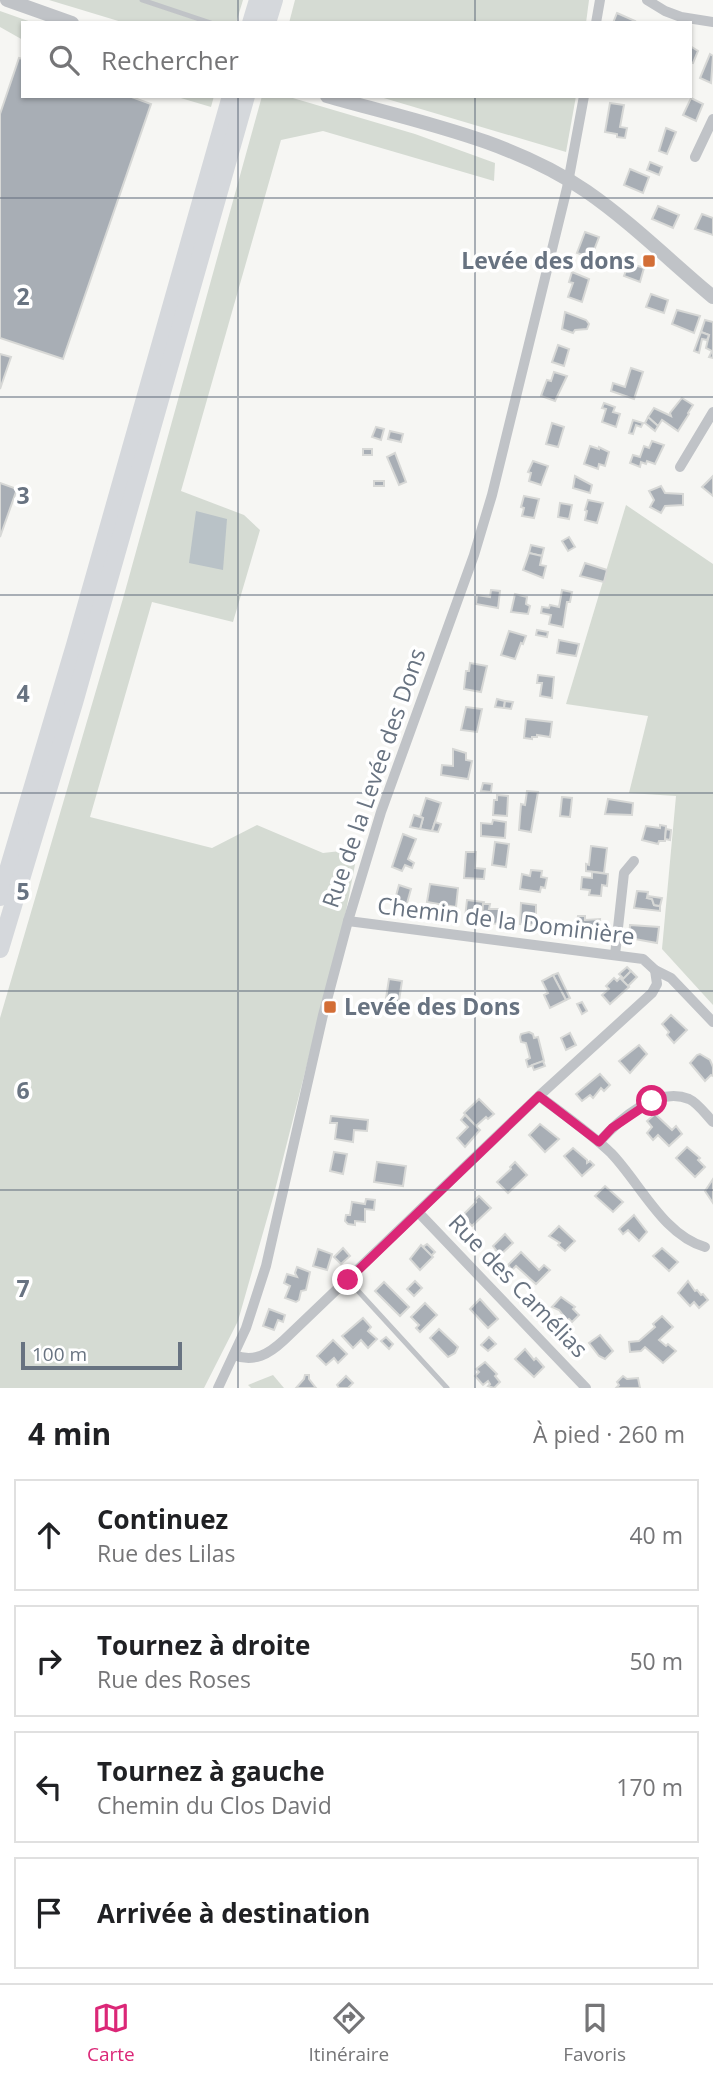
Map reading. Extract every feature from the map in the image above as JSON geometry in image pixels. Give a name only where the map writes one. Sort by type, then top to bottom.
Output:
[{"type":"highway","points":[[252,21],[258,0]]},
{"type":"highway","points":[[268,21],[274,0]]},
{"type":"highway","points":[[0,897],[75,645],[230,98]]},
{"type":"highway","points":[[0,949],[77,691],[245,98]]},
{"type":"street","points":[[7,0],[66,21]]},
{"type":"street","points":[[596,21],[600,0]]},
{"type":"street","points":[[647,0],[681,18],[713,22]]},
{"type":"street","points":[[334,98],[489,144],[540,165],[568,180],[602,204],[713,297]]},
{"type":"street","name":"Rue de la Levée des Dons","points":[[218,1388],[256,1300],[266,1266],[323,1015],[381,813],[474,555],[492,495],[568,180],[584,98]]},
{"type":"street","points":[[695,157],[713,118]]},
{"type":"street","points":[[680,467],[713,412]]},
{"type":"street","points":[[615,955],[624,873],[634,861]]},
{"type":"street","name":"Chemin de la Dominière","points":[[348,921],[647,961],[655,970],[671,978],[713,1022]]},
{"type":"street","points":[[234,1355],[247,1359],[261,1357],[272,1351],[539,1096],[652,993],[657,984],[655,970]]},
{"type":"street","points":[[539,1096],[599,1142],[651,1204],[684,1238],[705,1247]]},
{"type":"street","points":[[599,1142],[612,1128],[652,1101],[663,1097],[690,1099],[713,1122]]},
{"type":"street","name":"Rue des Camélias","points":[[419,1213],[586,1388]]},
{"type":"lane","points":[[142,0],[205,21]]},
{"type":"lane","points":[[348,1280],[447,1388]]},
{"type":"shaded area","points":[[49,0],[243,0],[237,21],[118,21]]},
{"type":"shaded area","points":[[295,0],[589,0],[586,21],[290,21]]},
{"type":"shaded area","points":[[0,11],[28,21],[21,21],[21,39],[0,27]]},
{"type":"shaded area","points":[[181,98],[213,98],[211,107]]},
{"type":"shaded area","points":[[261,98],[293,98],[415,134],[495,163],[494,181],[323,131],[281,140],[181,491],[244,515],[260,530],[233,622],[152,602],[90,817],[212,848],[257,825],[323,853],[358,849],[346,911],[274,1194],[238,1321],[204,1388],[0,1388],[0,1018],[124,595]]},
{"type":"shaded area","points":[[384,98],[576,98],[566,152]]},
{"type":"shaded area","points":[[626,505],[713,564],[713,1005],[662,949],[676,796],[629,793],[648,716],[566,704]]},
{"type":"shaded area","points":[[196,511],[227,519],[223,570],[189,563]]},
{"type":"shaded area","points":[[273,1375],[284,1388],[251,1388],[248,1385]]},
{"type":"building","points":[[617,13],[635,21],[614,21]]},
{"type":"building","points":[[692,47],[698,51],[692,63]]},
{"type":"building","points":[[710,54],[713,56],[711,83],[700,78]]},
{"type":"building","points":[[19,58],[21,98],[134,98],[151,104],[63,359],[0,338],[0,114]]},
{"type":"building","points":[[691,98],[703,104],[696,121],[683,115]]},
{"type":"building","points":[[610,103],[624,105],[620,127],[627,128],[625,138],[605,132]]},
{"type":"building","points":[[666,128],[676,132],[667,154],[659,151]]},
{"type":"building","points":[[650,162],[662,167],[659,175],[647,170]]},
{"type":"building","points":[[630,169],[649,177],[643,193],[624,185]]},
{"type":"building","points":[[658,206],[679,215],[673,228],[652,219]]},
{"type":"building","points":[[702,214],[713,218],[713,235],[695,229]]},
{"type":"building","points":[[585,232],[599,237],[591,258],[577,253]]},
{"type":"building","points":[[629,263],[644,268],[640,282],[624,276]]},
{"type":"building","points":[[572,272],[589,279],[582,302],[568,297],[573,283],[569,282]]},
{"type":"building","points":[[651,294],[668,300],[664,313],[646,307]]},
{"type":"building","points":[[677,310],[700,316],[694,333],[672,324]]},
{"type":"building","points":[[565,312],[586,320],[589,324],[587,329],[575,330],[573,333],[562,329]]},
{"type":"building","points":[[705,320],[713,322],[713,358],[709,357],[712,351],[706,348],[709,335],[701,332]]},
{"type":"building","points":[[701,332],[709,335],[707,340],[702,339],[699,353],[694,351]]},
{"type":"building","points":[[558,345],[569,349],[564,366],[552,362]]},
{"type":"building","points":[[0,354],[11,357],[0,389]]},
{"type":"building","points":[[631,368],[643,372],[634,399],[611,391],[613,383],[625,387]]},
{"type":"building","points":[[554,372],[567,376],[555,401],[541,396],[547,380],[551,381]]},
{"type":"building","points":[[682,398],[693,405],[678,431],[662,420],[658,426],[648,417],[654,408],[671,416],[670,413]]},
{"type":"building","points":[[604,403],[615,407],[613,412],[620,414],[616,427],[602,422],[606,409],[602,408]]},
{"type":"building","points":[[648,417],[658,426],[655,431],[645,423]]},
{"type":"building","points":[[633,420],[643,423],[641,427],[636,425],[633,434],[629,433]]},
{"type":"building","points":[[552,423],[564,427],[558,447],[546,444]]},
{"type":"building","points":[[376,427],[384,429],[381,440],[372,437]]},
{"type":"building","points":[[390,431],[403,434],[401,442],[388,439]]},
{"type":"building","points":[[652,441],[664,445],[655,464],[641,462],[640,467],[630,463],[633,455],[640,457],[644,446],[649,448]]},
{"type":"building","points":[[590,446],[609,452],[605,466],[599,464],[598,469],[584,464]]},
{"type":"building","points":[[363,449],[372,449],[372,455],[363,455]]},
{"type":"building","points":[[395,453],[406,482],[399,485],[387,457]]},
{"type":"building","points":[[533,461],[548,466],[541,485],[529,481],[531,473],[528,472]]},
{"type":"building","points":[[575,476],[592,485],[590,493],[573,488]]},
{"type":"building","points":[[713,476],[713,496],[702,487]]},
{"type":"building","points":[[374,481],[384,481],[384,486],[374,486]]},
{"type":"building","points":[[0,483],[17,489],[0,537]]},
{"type":"building","points":[[661,486],[665,493],[683,494],[683,505],[665,506],[661,513],[650,507],[654,500],[649,491]]},
{"type":"building","points":[[524,496],[539,499],[534,518],[522,516]]},
{"type":"building","points":[[588,500],[603,503],[597,523],[585,520]]},
{"type":"building","points":[[560,503],[572,505],[569,519],[558,517]]},
{"type":"building","points":[[569,537],[575,547],[568,551],[562,541]]},
{"type":"building","points":[[531,545],[544,548],[542,556],[529,553]]},
{"type":"building","points":[[529,553],[542,556],[540,565],[546,566],[543,578],[523,570]]},
{"type":"building","points":[[585,563],[607,570],[604,582],[580,576]]},
{"type":"building","points":[[491,590],[500,591],[498,608],[476,604],[477,595],[490,597]]},
{"type":"building","points":[[562,590],[572,592],[570,602],[567,602],[563,627],[549,624],[551,615],[541,613],[542,607],[559,607]]},
{"type":"building","points":[[515,594],[527,597],[526,604],[530,606],[528,614],[511,612]]},
{"type":"building","points":[[537,630],[548,632],[547,637],[536,635]]},
{"type":"building","points":[[509,631],[526,636],[515,659],[501,655]]},
{"type":"building","points":[[559,640],[579,644],[576,656],[557,653]]},
{"type":"building","points":[[470,663],[487,666],[481,692],[464,689]]},
{"type":"building","points":[[538,675],[554,677],[552,698],[540,696],[542,683],[537,683]]},
{"type":"building","points":[[497,699],[505,701],[504,708],[495,707]]},
{"type":"building","points":[[505,701],[513,702],[511,709],[504,708]]},
{"type":"building","points":[[466,707],[482,709],[477,732],[461,730]]},
{"type":"building","points":[[526,719],[552,722],[550,737],[537,735],[532,739],[524,738]]},
{"type":"building","points":[[453,749],[466,753],[466,760],[472,761],[468,779],[441,775],[442,765],[453,766]]},
{"type":"building","points":[[483,783],[492,784],[491,792],[481,791]]},
{"type":"building","points":[[527,791],[538,792],[531,832],[519,830],[521,804],[525,805]]},
{"type":"building","points":[[497,795],[508,796],[507,816],[493,815]]},
{"type":"building","points":[[562,797],[572,798],[570,817],[560,816]]},
{"type":"building","points":[[426,798],[441,803],[432,831],[420,829],[423,818],[420,817]]},
{"type":"building","points":[[608,799],[633,803],[632,815],[605,814]]},
{"type":"building","points":[[414,815],[423,818],[420,829],[410,827]]},
{"type":"building","points":[[493,820],[506,822],[505,838],[481,836],[481,823],[492,824]]},
{"type":"building","points":[[435,822],[441,824],[438,832],[432,831]]},
{"type":"building","points":[[660,825],[666,826],[665,841],[659,841],[658,844],[642,840],[646,826],[660,828]]},
{"type":"building","points":[[666,829],[671,830],[670,840],[665,839]]},
{"type":"building","points":[[403,834],[416,839],[408,859],[414,863],[412,868],[405,865],[402,871],[392,867]]},
{"type":"building","points":[[495,842],[509,844],[506,867],[492,865]]},
{"type":"building","points":[[591,846],[607,848],[604,873],[586,871]]},
{"type":"building","points":[[466,852],[476,852],[475,868],[485,869],[484,879],[464,878]]},
{"type":"building","points":[[531,870],[542,871],[541,877],[547,878],[545,888],[541,887],[540,892],[520,889],[522,874],[530,876]]},
{"type":"building","points":[[592,872],[608,874],[607,886],[602,885],[601,896],[589,895],[590,890],[581,889],[582,877],[592,878]]},
{"type":"building","points":[[430,884],[458,888],[456,907],[427,902]]},
{"type":"building","points":[[399,885],[411,889],[404,914],[392,910]]},
{"type":"building","points":[[637,891],[648,892],[647,898],[652,899],[654,905],[660,906],[660,911],[634,908]]},
{"type":"building","points":[[648,896],[662,898],[660,906],[654,905]]},
{"type":"building","points":[[467,900],[484,902],[481,924],[472,923],[472,919],[465,918]]},
{"type":"building","points":[[521,903],[536,905],[536,925],[520,924]]},
{"type":"building","points":[[483,904],[490,904],[489,909],[501,909],[500,924],[487,923],[487,919],[482,918]]},
{"type":"building","points":[[578,916],[585,916],[585,920],[600,919],[597,936],[575,931]]},
{"type":"building","points":[[630,925],[659,927],[657,943],[629,938]]},
{"type":"building","points":[[627,967],[631,971],[624,979],[619,974]]},
{"type":"building","points":[[631,971],[637,977],[628,986],[622,980]]},
{"type":"building","points":[[558,973],[570,998],[566,1000],[553,975]]},
{"type":"building","points":[[553,975],[566,1000],[550,1008],[544,995],[548,993],[542,981]]},
{"type":"building","points":[[614,978],[617,981],[620,978],[629,987],[610,1004],[602,995],[609,989],[606,986]]},
{"type":"building","points":[[389,979],[402,981],[398,1007],[385,1005]]},
{"type":"building","points":[[582,1002],[587,1011],[582,1014],[577,1004]]},
{"type":"building","points":[[671,1015],[687,1030],[674,1043],[662,1024]]},
{"type":"building","points":[[529,1032],[534,1038],[538,1037],[544,1061],[528,1067],[526,1060],[530,1058],[526,1043],[521,1042],[520,1037],[521,1034]]},
{"type":"building","points":[[570,1033],[576,1045],[566,1050],[561,1038]]},
{"type":"building","points":[[639,1045],[647,1054],[630,1073],[619,1061]]},
{"type":"building","points":[[700,1054],[710,1060],[713,1067],[713,1076],[705,1081],[690,1063]]},
{"type":"building","points":[[543,1061],[545,1066],[534,1070],[532,1065]]},
{"type":"building","points":[[600,1074],[610,1085],[604,1091],[601,1088],[593,1098],[590,1095],[582,1101],[576,1094]]},
{"type":"building","points":[[479,1099],[494,1114],[476,1126],[464,1113]]},
{"type":"building","points":[[655,1114],[672,1130],[676,1126],[682,1134],[669,1146],[658,1135],[653,1140],[647,1133],[652,1127],[647,1121]]},
{"type":"building","points":[[465,1115],[480,1130],[465,1147],[457,1138],[468,1127],[461,1120]]},
{"type":"building","points":[[331,1116],[368,1120],[367,1131],[354,1130],[353,1142],[335,1139],[337,1123],[330,1123]]},
{"type":"building","points":[[540,1124],[559,1139],[545,1152],[529,1135]]},
{"type":"building","points":[[687,1147],[700,1158],[698,1160],[705,1167],[695,1177],[676,1158]]},
{"type":"building","points":[[573,1148],[587,1163],[590,1161],[594,1165],[582,1176],[564,1156]]},
{"type":"building","points":[[334,1152],[347,1154],[343,1174],[330,1171]]},
{"type":"building","points":[[377,1162],[406,1166],[403,1186],[374,1182]]},
{"type":"building","points":[[515,1162],[527,1175],[508,1193],[497,1182]]},
{"type":"building","points":[[713,1179],[713,1203],[705,1191]]},
{"type":"building","points":[[605,1186],[623,1202],[613,1212],[595,1196]]},
{"type":"building","points":[[479,1196],[491,1208],[472,1226],[462,1216]]},
{"type":"building","points":[[366,1199],[375,1200],[374,1210],[365,1209],[365,1222],[355,1221],[355,1225],[348,1224],[345,1221],[346,1215],[350,1215],[352,1202],[365,1204]]},
{"type":"building","points":[[634,1215],[647,1232],[639,1241],[628,1230],[623,1234],[619,1229]]},
{"type":"building","points":[[559,1226],[575,1241],[565,1251],[558,1245],[560,1243],[549,1236]]},
{"type":"building","points":[[505,1234],[513,1243],[498,1257],[493,1252],[496,1250],[493,1246]]},
{"type":"building","points":[[427,1244],[435,1252],[431,1256],[423,1247]]},
{"type":"building","points":[[421,1245],[433,1257],[420,1270],[410,1259]]},
{"type":"building","points":[[343,1248],[350,1256],[341,1264],[334,1257]]},
{"type":"building","points":[[662,1248],[678,1262],[669,1271],[653,1256]]},
{"type":"building","points":[[318,1249],[332,1254],[327,1270],[313,1266]]},
{"type":"building","points":[[521,1252],[539,1270],[544,1265],[550,1270],[536,1284],[516,1266],[512,1270],[508,1265]]},
{"type":"building","points":[[297,1267],[310,1272],[306,1290],[301,1291],[296,1302],[285,1298],[290,1286],[284,1283],[287,1274],[297,1277]]},
{"type":"building","points":[[415,1281],[422,1288],[414,1296],[407,1289]]},
{"type":"building","points":[[688,1281],[695,1291],[708,1300],[699,1308],[694,1302],[690,1306],[678,1293]]},
{"type":"building","points":[[384,1282],[409,1307],[400,1316],[375,1291]]},
{"type":"building","points":[[561,1297],[575,1307],[573,1309],[579,1315],[572,1322],[552,1307]]},
{"type":"building","points":[[480,1299],[498,1319],[488,1328],[470,1309]]},
{"type":"building","points":[[425,1303],[437,1315],[420,1332],[416,1328],[419,1325],[411,1317]]},
{"type":"building","points":[[269,1309],[285,1315],[283,1322],[278,1320],[274,1330],[263,1326]]},
{"type":"building","points":[[662,1316],[673,1327],[659,1340],[676,1351],[663,1363],[645,1347],[641,1351],[630,1352],[629,1342],[639,1341],[655,1327],[653,1324]]},
{"type":"building","points":[[363,1318],[371,1327],[368,1331],[377,1339],[368,1348],[361,1340],[353,1348],[342,1336]]},
{"type":"building","points":[[439,1329],[458,1347],[455,1353],[448,1357],[430,1338]]},
{"type":"building","points":[[600,1335],[613,1351],[605,1359],[599,1356],[589,1343]]},
{"type":"building","points":[[386,1337],[393,1344],[389,1349],[381,1341]]},
{"type":"building","points":[[489,1337],[496,1344],[488,1351],[481,1345]]},
{"type":"building","points":[[333,1340],[347,1354],[338,1363],[334,1358],[326,1365],[317,1356]]},
{"type":"building","points":[[525,1349],[544,1367],[534,1377],[515,1359]]},
{"type":"building","points":[[485,1362],[497,1374],[495,1376],[500,1382],[494,1388],[488,1386],[488,1381],[483,1385],[475,1376],[479,1372],[476,1369]]},
{"type":"building","points":[[305,1375],[309,1375],[316,1388],[296,1388]]},
{"type":"building","points":[[346,1376],[353,1383],[348,1388],[339,1388],[337,1385]]},
{"type":"building","points":[[623,1376],[627,1379],[638,1378],[640,1388],[616,1388],[619,1385],[617,1382]]},
{"type":"place","name":"Levée des dons","points":[[649,261]]},
{"type":"place","name":"Levée des Dons","points":[[330,1007]]},
{"type":"route","points":[[348,1280],[539,1096],[599,1142],[612,1128],[652,1101]]}]
